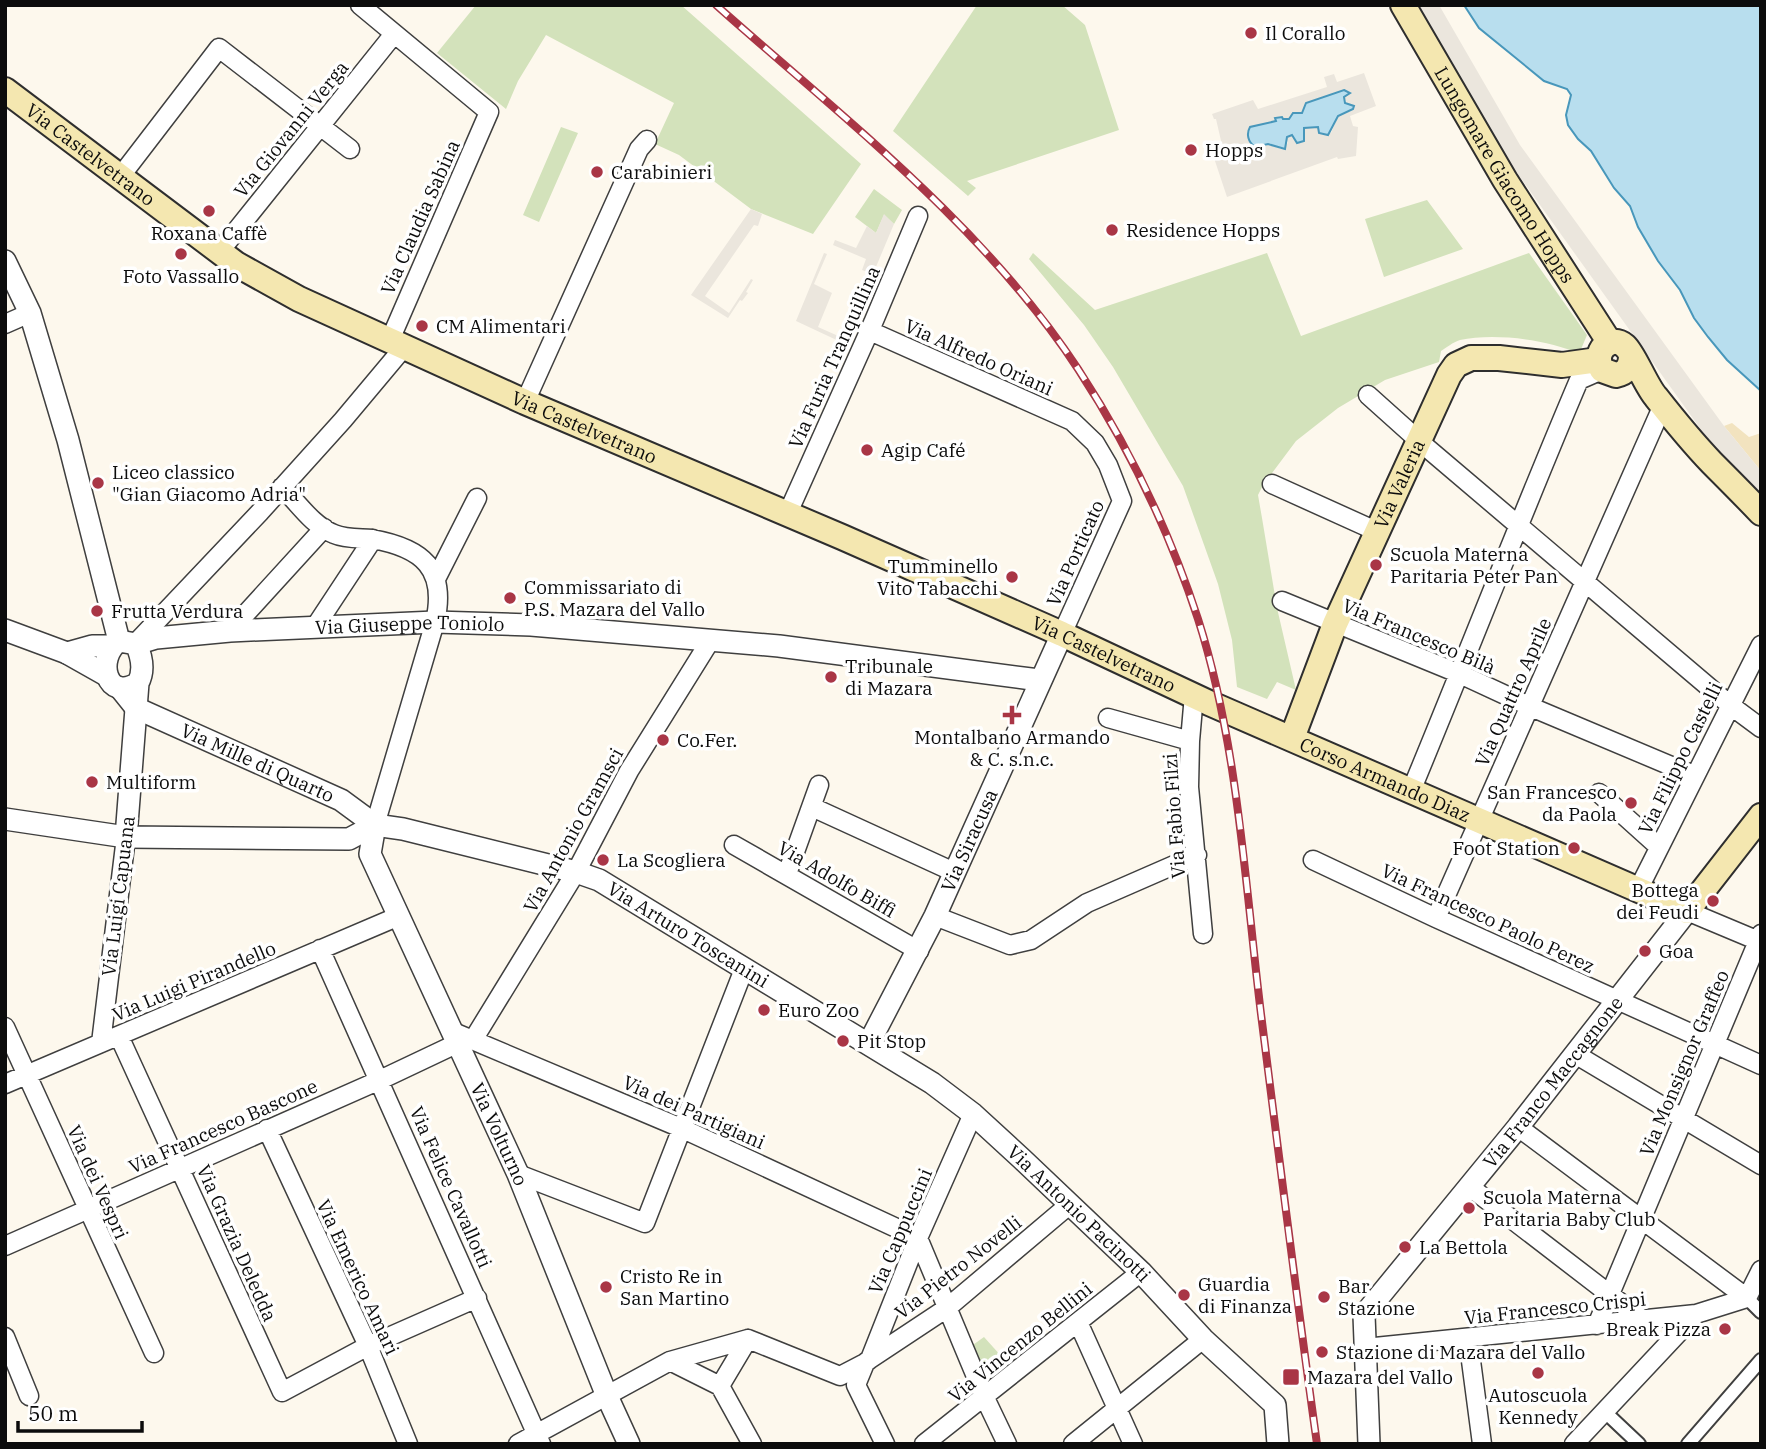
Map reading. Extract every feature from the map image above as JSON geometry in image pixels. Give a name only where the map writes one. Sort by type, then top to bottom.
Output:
[{"type":"main road","name":"Lungomare Giacomo Hopps","points":[[1403,5],[1611,361],[1659,401],[1688,437],[1761,513]]},
{"type":"main road","name":"Via Castelvetrano","points":[[5,90],[236,264],[299,299],[525,402],[1062,634],[1197,697]]},
{"type":"main road","name":"Via Valeria","points":[[1292,738],[1335,624],[1449,374],[1463,361],[1471,358],[1499,358],[1562,365],[1611,361]]},
{"type":"main road","name":"Corso Armando Diaz","points":[[1197,697],[1687,911]]},
{"type":"main road","points":[[1687,911],[1761,816]]},
{"type":"street","points":[[360,5],[394,34]]},
{"type":"street","name":"Via Claudia Sabina","points":[[132,640],[282,487],[343,420],[397,343],[489,112],[394,34]]},
{"type":"street","name":"Via Giovanni Verga","points":[[220,251],[394,34]]},
{"type":"street","points":[[120,177],[219,48],[350,149]]},
{"type":"street","points":[[525,402],[639,149],[647,141]]},
{"type":"street","name":"Via Furia Tranquillina","points":[[787,515],[870,331],[918,216]]},
{"type":"street","points":[[5,261],[30,313],[132,640],[141,655],[142,668],[121,682]]},
{"type":"street","points":[[5,324],[30,313]]},
{"type":"street","name":"Via Alfredo Oriani","points":[[870,331],[1072,421]]},
{"type":"street","points":[[1411,791],[1460,674],[1517,525],[1579,380],[1611,361]]},
{"type":"street","points":[[1368,395],[1517,525],[1730,705],[1761,728]]},
{"type":"street","name":"Via Quattro Aprile","points":[[1436,918],[1585,582],[1659,401]]},
{"type":"street","name":"Via Porticato","points":[[1062,634],[1122,501],[1096,443],[1072,421]]},
{"type":"street","points":[[1272,484],[1376,531]]},
{"type":"street","points":[[5,818],[126,837],[349,839],[375,825],[440,602],[437,577],[424,560],[403,546],[335,535],[324,528],[282,487]]},
{"type":"street","points":[[437,577],[477,498]]},
{"type":"street","points":[[230,631],[324,528]]},
{"type":"street","points":[[315,627],[373,540]]},
{"type":"street","name":"Via Francesco Bilà","points":[[1282,601],[1460,674],[1695,776]]},
{"type":"street","name":"Via Giuseppe Toniolo","points":[[63,652],[132,640],[230,631],[435,622],[531,625],[779,646],[1039,680]]},
{"type":"street","points":[[5,630],[63,652],[121,682]]},
{"type":"street","name":"Via Siracusa","points":[[869,1044],[919,951],[1062,634]]},
{"type":"street","points":[[132,640],[108,654],[136,708]]},
{"type":"street","name":"Via Antonio Gramsci","points":[[460,1038],[576,872],[629,771],[710,641]]},
{"type":"street","name":"Via Filippo Castelli","points":[[1638,890],[1761,645]]},
{"type":"street","name":"Via Fabio Filzi","points":[[1197,697],[1190,741],[1189,787],[1203,934]]},
{"type":"street","name":"Via Mille di Quarto","points":[[136,708],[341,800],[375,825]]},
{"type":"street","name":"Via Luigi Capuana","points":[[101,1043],[126,837],[136,708]]},
{"type":"street","points":[[1108,718],[1190,741]]},
{"type":"street","points":[[788,874],[819,785]]},
{"type":"street","points":[[1599,793],[1660,847]]},
{"type":"street","points":[[812,807],[954,872]]},
{"type":"street","name":"Via Arturo Toscanini","points":[[375,825],[403,829],[599,880],[933,1083],[973,1114]]},
{"type":"street","name":"Via Volturno","points":[[375,825],[370,854],[460,1038],[629,1444]]},
{"type":"street","name":"Via Adolfo Biffi","points":[[734,845],[919,951]]},
{"type":"street","points":[[935,916],[1010,945],[1031,940],[1087,904],[1197,855]]},
{"type":"street","name":"Via Francesco Paolo Perez","points":[[1313,860],[1761,1065]]},
{"type":"street","name":"Corso Armando Diaz","points":[[1687,911],[1760,939]]},
{"type":"street","name":"Via Franco Maccagnone","points":[[1365,1348],[1364,1315],[1518,1127],[1687,911]]},
{"type":"street","name":"Via Luigi Pirandello","points":[[5,1084],[399,916]]},
{"type":"street","name":"Via Monsignor Graffeo","points":[[1597,1325],[1760,939]]},
{"type":"street","name":"Via Felice Cavallotti","points":[[320,949],[539,1439]]},
{"type":"street","points":[[518,1174],[645,1223],[744,969]]},
{"type":"street","name":"Via dei Vespri","points":[[5,1027],[154,1353]]},
{"type":"street","name":"Via Grazia Deledda","points":[[119,1036],[282,1392],[368,1346]]},
{"type":"street","name":"Via Francesco Bascone","points":[[5,1246],[380,1080],[460,1038]]},
{"type":"street","name":"Via dei Partigiani","points":[[460,1038],[681,1128],[918,1238]]},
{"type":"street","points":[[1575,1054],[1761,1165]]},
{"type":"street","name":"Via Antonio Pacinotti","points":[[973,1114],[1141,1272],[1203,1339],[1275,1405],[1278,1444]]},
{"type":"street","name":"Via Cappuccini","points":[[856,1385],[973,1114]]},
{"type":"street","points":[[1518,1127],[1747,1298],[1761,1312]]},
{"type":"street","name":"Via Emerico Amari","points":[[267,1129],[368,1346],[408,1444]]},
{"type":"street","points":[[1470,1187],[1643,1320]]},
{"type":"street","name":"Via Pietro Novelli","points":[[840,1376],[868,1361],[947,1308],[1069,1205]]},
{"type":"street","points":[[918,1238],[1007,1444]]},
{"type":"street","points":[[1747,1298],[1761,1270]]},
{"type":"street","name":"Via Vincenzo Bellini","points":[[924,1444],[1141,1272]]},
{"type":"street","points":[[368,1346],[477,1298]]},
{"type":"street","name":"Via Francesco Crispi","points":[[1365,1348],[1696,1314],[1747,1298]]},
{"type":"street","points":[[1574,1444],[1696,1314]]},
{"type":"street","points":[[1078,1322],[1133,1444]]},
{"type":"street","points":[[5,1337],[29,1396]]},
{"type":"street","points":[[1468,1338],[1482,1444]]},
{"type":"street","points":[[518,1444],[539,1439],[607,1396],[670,1361],[748,1339],[856,1385],[885,1444]]},
{"type":"street","points":[[720,1386],[748,1339]]},
{"type":"street","points":[[1073,1444],[1203,1339]]},
{"type":"street","points":[[1365,1348],[1369,1444]]},
{"type":"street","points":[[1696,1441],[1761,1360]]},
{"type":"street","points":[[670,1361],[720,1386],[752,1444]]},
{"type":"street","points":[[1604,1411],[1639,1444]]},
{"type":"green space","points":[[476,5],[681,5],[861,164],[813,234],[751,209],[679,155],[655,144],[674,103],[546,35],[518,81],[506,109],[437,53]]},
{"type":"green space","points":[[977,5],[1062,5],[1085,25],[1119,130],[967,181],[976,188],[968,196],[893,131]]},
{"type":"green space","points":[[561,127],[578,133],[539,222],[523,215]]},
{"type":"green space","points":[[874,189],[902,210],[894,224],[884,215],[876,233],[855,217]]},
{"type":"green space","points":[[1427,200],[1463,249],[1384,277],[1365,219]]},
{"type":"green space","points":[[1033,253],[1095,310],[1267,253],[1301,336],[1529,253],[1587,335],[1579,354],[1552,344],[1504,337],[1457,341],[1441,351],[1439,362],[1385,380],[1338,408],[1296,441],[1258,495],[1277,608],[1296,690],[1277,682],[1267,699],[1237,687],[1232,640],[1218,584],[1183,486],[1113,367],[1084,325],[1029,259]]},
{"type":"green space","points":[[1027,1335],[1034,1343],[984,1383],[970,1347],[984,1337],[1002,1357]]},
{"type":"sand","points":[[1732,423],[1749,437],[1761,433],[1761,471],[1724,426]]},
{"type":"shaded area","points":[[1419,5],[1439,5],[1520,145],[1724,426],[1761,471],[1761,497],[1702,431],[1512,166]]},
{"type":"shaded area","points":[[1364,73],[1376,106],[1350,116],[1353,126],[1358,127],[1356,156],[1337,157],[1227,197],[1211,149],[1218,150],[1222,145],[1216,119],[1212,114],[1253,100],[1258,109],[1327,87],[1324,77],[1334,74],[1337,82]],"holes":[[[1349,94],[1344,97],[1351,111],[1338,116],[1331,133],[1318,127],[1303,128],[1305,138],[1292,135],[1286,137],[1288,143],[1281,149],[1268,144],[1255,147],[1250,127],[1276,121],[1276,118],[1282,117],[1286,120]]]},
{"type":"shaded area","points":[[751,209],[762,214],[758,226],[754,225],[705,296],[729,313],[751,279],[753,280],[746,292],[748,293],[728,318],[691,295]]},
{"type":"shaded area","points":[[884,214],[894,224],[873,274],[862,270],[866,259],[833,245],[835,240],[856,248],[867,226],[876,233]]},
{"type":"shaded area","points":[[824,253],[827,254],[814,284],[832,293],[818,327],[845,339],[843,343],[796,321]]},
{"type":"water","points":[[1464,5],[1761,5],[1761,391],[1727,360],[1694,318],[1680,290],[1658,261],[1638,227],[1630,206],[1614,188],[1591,151],[1568,125],[1566,115],[1571,95],[1567,89],[1544,81],[1479,28]]},
{"type":"water","points":[[1344,90],[1350,93],[1344,97],[1345,103],[1354,106],[1353,109],[1338,116],[1328,135],[1319,133],[1318,127],[1304,128],[1304,141],[1297,143],[1292,135],[1287,137],[1285,149],[1268,144],[1255,147],[1249,140],[1250,127],[1276,121],[1275,118],[1289,119],[1293,113],[1302,113],[1306,103]]},
{"type":"railway","points":[[716,5],[909,176],[1000,268],[1041,317],[1097,398],[1161,521],[1187,586],[1212,667],[1231,765],[1317,1444]]},
{"type":"place","name":"Il Corallo","points":[[1251,33]]},
{"type":"place","name":"Hopps","points":[[1191,150]]},
{"type":"place","name":"Carabinieri","points":[[597,172]]},
{"type":"place","name":"Roxana Caffè","points":[[209,211]]},
{"type":"place","name":"Residence Hopps","points":[[1112,230]]},
{"type":"place","name":"Foto Vassallo","points":[[181,254]]},
{"type":"place","name":"CM Alimentari","points":[[422,326]]},
{"type":"place","name":"Agip Café","points":[[867,450]]},
{"type":"place","name":"Liceo classico \"Gian Giacomo Adria\"","points":[[98,483]]},
{"type":"place","name":"Scuola Materna Paritaria Peter Pan","points":[[1376,565]]},
{"type":"place","name":"Tumminello Vito Tabacchi","points":[[1012,577]]},
{"type":"place","name":"Commissariato di P.S. Mazara del Vallo","points":[[510,598]]},
{"type":"place","name":"Frutta Verdura","points":[[97,611]]},
{"type":"place","name":"Tribunale di Mazara","points":[[831,677]]},
{"type":"place","name":"Montalbano Armando & C. s.n.c.","points":[[1012,715]]},
{"type":"place","name":"Co.Fer.","points":[[663,740]]},
{"type":"place","name":"Multiform","points":[[92,782]]},
{"type":"place","name":"San Francesco da Paola","points":[[1631,803]]},
{"type":"place","name":"Foot Station","points":[[1574,848]]},
{"type":"place","name":"La Scogliera","points":[[603,860]]},
{"type":"place","name":"Bottega dei Feudi","points":[[1713,901]]},
{"type":"place","name":"Goa","points":[[1645,951]]},
{"type":"place","name":"Euro Zoo","points":[[764,1010]]},
{"type":"place","name":"Pit Stop","points":[[843,1041]]},
{"type":"place","name":"Scuola Materna Paritaria Baby Club","points":[[1469,1208]]},
{"type":"place","name":"La Bettola","points":[[1405,1247]]},
{"type":"place","name":"Cristo Re in San Martino","points":[[606,1287]]},
{"type":"place","name":"Guardia di Finanza","points":[[1184,1295]]},
{"type":"place","name":"Bar Stazione","points":[[1324,1297]]},
{"type":"place","name":"Break Pizza","points":[[1725,1329]]},
{"type":"place","name":"Stazione di Mazara del Vallo","points":[[1322,1352]]},
{"type":"place","name":"Autoscuola Kennedy","points":[[1538,1373]]},
{"type":"place","name":"Mazara del Vallo","points":[[1291,1377]]}]
